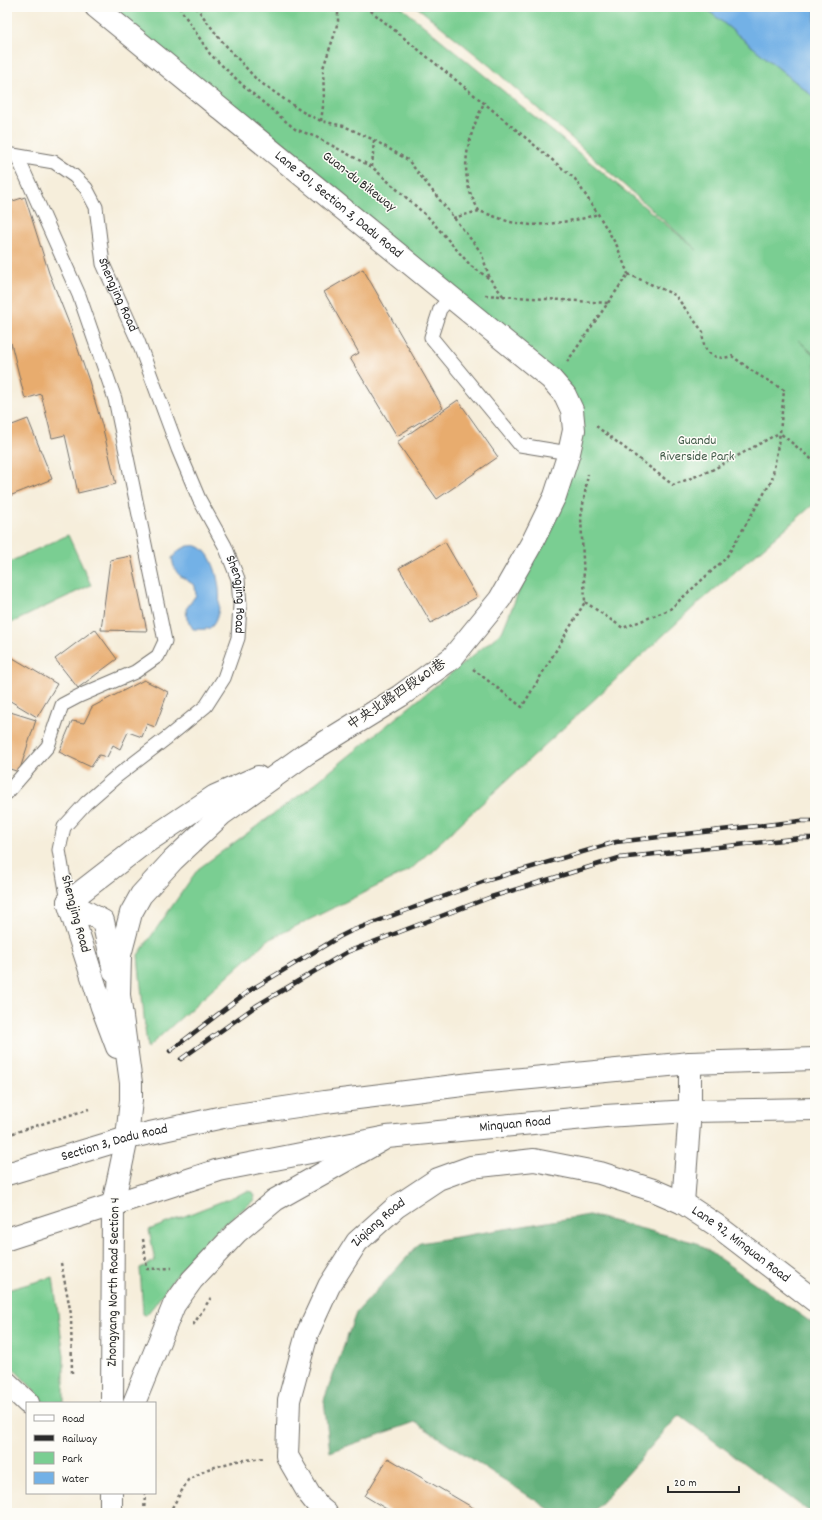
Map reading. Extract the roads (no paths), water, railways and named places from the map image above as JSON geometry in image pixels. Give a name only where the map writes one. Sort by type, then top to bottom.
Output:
[{"type":"street","name":"Lane 301, Section 3, Dadu Road","points":[[96,7],[551,379],[566,395],[572,410]]},
{"type":"street","name":"中央北路四段601巷","points":[[131,1083],[119,995],[120,955],[131,912],[142,895],[173,860],[222,814],[306,754],[400,696],[455,655],[500,599],[533,541],[555,496],[569,453],[574,430],[572,410]]},
{"type":"street","name":"中央北路四段601巷","points":[[68,902],[139,847],[215,796],[306,754]]},
{"type":"street","points":[[68,902],[103,921],[119,995]]},
{"type":"street","name":"Shengjing Road","points":[[68,902],[102,1007],[131,1083]]},
{"type":"street","points":[[683,1203],[690,1111],[690,1063],[815,1059]]},
{"type":"street","name":"Section 3, Dadu Road","points":[[7,1174],[127,1138],[223,1117],[324,1102],[479,1083],[690,1063]]},
{"type":"street","name":"Zhongyang North Road Section 4","points":[[112,1402],[113,1204],[131,1112],[131,1083]]},
{"type":"street","name":"Minquan Road","points":[[113,1204],[219,1170],[386,1137],[605,1116],[690,1111],[815,1109]]},
{"type":"street","points":[[134,1402],[174,1305],[192,1280],[237,1232],[275,1200],[386,1137]]},
{"type":"street","name":"Ziqiang Road","points":[[326,1513],[309,1494],[287,1456],[289,1400],[308,1334],[329,1286],[357,1242],[396,1207],[438,1179],[471,1167],[534,1160],[600,1173],[653,1190],[683,1203]]},
{"type":"street","name":"Lane 92, Minquan Road","points":[[683,1203],[716,1225],[815,1301]]},
{"type":"street","points":[[7,1239],[113,1204]]},
{"type":"street","points":[[7,1383],[27,1402]]},
{"type":"street","points":[[111,1513],[112,1494]]},
{"type":"lane","points":[[7,793],[48,746],[62,705],[135,672],[158,656],[165,641],[115,399],[79,295],[12,155]]},
{"type":"lane","name":"Shengjing Road","points":[[12,155],[54,162],[74,176],[86,188],[96,207],[103,264],[138,341],[178,449],[196,492],[225,546],[238,579],[240,605],[238,638],[224,678],[206,706],[117,776],[86,803],[64,827],[59,850],[68,902]]},
{"type":"lane","points":[[451,297],[440,309],[431,337],[520,445],[569,453]]},
{"type":"water","points":[[704,7],[815,7],[815,98]]},
{"type":"water","points":[[188,546],[197,546],[205,551],[211,559],[218,582],[219,607],[217,617],[213,625],[207,629],[193,629],[187,619],[186,609],[196,595],[195,586],[179,575],[173,564],[172,558],[179,550]]},
{"type":"railway","points":[[170,1051],[247,992],[339,937],[351,931],[485,881],[616,842],[800,821],[815,821]]},
{"type":"railway","points":[[181,1059],[256,1006],[347,952],[491,897],[619,858],[801,838],[815,838]]},
{"type":"park label","name":"Guandu Riverside Park","points":[[697,450]]}]
